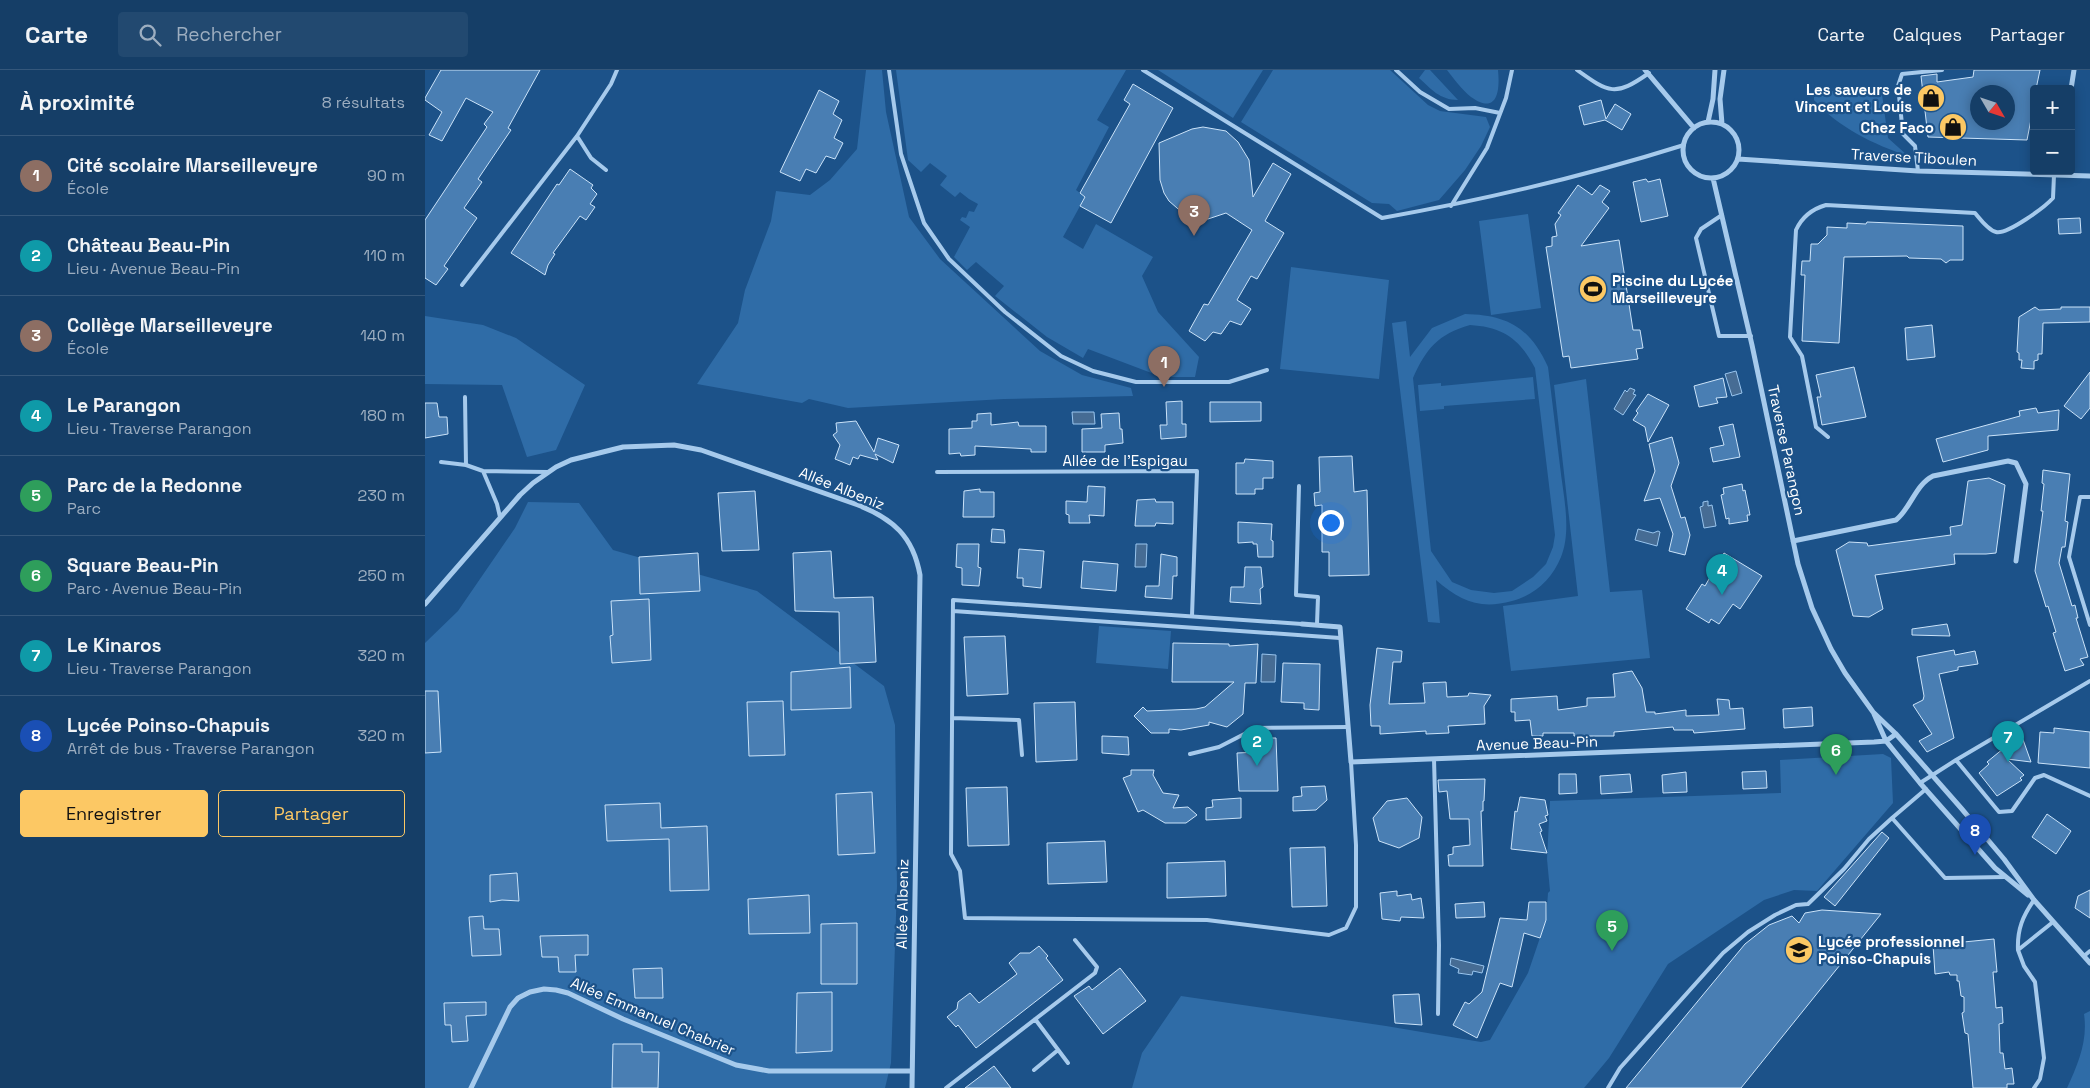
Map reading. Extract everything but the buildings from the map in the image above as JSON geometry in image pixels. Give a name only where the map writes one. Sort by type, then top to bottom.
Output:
[{"type":"street","points":[[1708,122],[1713,99],[1715,70]]},
{"type":"street","points":[[1722,124],[1720,99],[1724,70]]},
{"type":"street","points":[[2072,85],[2075,70]]},
{"type":"street","points":[[1647,71],[1694,128]]},
{"type":"street","points":[[1708,122],[1722,124],[1735,135],[1738,142],[1737,159],[1728,172],[1713,178],[1701,176],[1691,169],[1684,158],[1684,145],[1689,132],[1708,122]]},
{"type":"street","name":"Traverse Tiboulen","points":[[1737,159],[1918,171],[2030,173]]},
{"type":"street","name":"Traverse Tiboulen","points":[[2075,175],[2090,176]]},
{"type":"street","name":"Traverse Parangon","points":[[1713,178],[1751,336],[1797,564],[1812,608],[1831,649],[1845,673],[1873,712],[1896,734],[2004,859],[2034,900],[2090,963]]},
{"type":"street","name":"Allée Albeniz","points":[[425,604],[500,517],[533,483],[548,472],[571,460],[623,447],[675,445],[701,450],[879,513],[903,533],[918,560],[920,575],[912,1088]]},
{"type":"street","points":[[1793,542],[1896,520],[1903,514],[1926,479],[2008,461],[2016,463],[2026,484],[2016,561]]},
{"type":"street","points":[[1303,624],[1340,627],[1351,762]]},
{"type":"street","name":"Traverse Parangon","points":[[1873,712],[1886,741],[1920,783],[1995,868],[2034,900]]},
{"type":"street","points":[[1886,741],[1896,734]]},
{"type":"street","name":"Avenue Beau-Pin","points":[[1351,762],[1886,741]]},
{"type":"street","name":"Allée Emmanuel Chabrier","points":[[471,1088],[509,1007],[518,998],[529,992],[544,989],[568,993],[623,1020],[736,1065],[769,1071],[911,1072]]},
{"type":"lane","points":[[462,286],[577,136],[611,84],[617,70]]},
{"type":"lane","points":[[889,70],[901,154],[924,223],[949,259],[1012,317],[1061,356],[1093,371],[1136,382],[1229,382],[1267,370]]},
{"type":"lane","points":[[1143,70],[1382,218],[1451,206],[1630,161],[1684,145]]},
{"type":"lane","points":[[1395,70],[1420,92],[1449,109],[1475,108],[1500,114]]},
{"type":"lane","points":[[1451,206],[1487,148],[1506,98],[1512,70]]},
{"type":"lane","points":[[1577,70],[1601,88],[1617,89],[1630,86],[1647,71]]},
{"type":"lane","points":[[1918,171],[1915,146],[1903,134],[1898,86],[1899,79],[1902,74],[1942,70]]},
{"type":"lane","points":[[577,136],[591,158],[605,170]]},
{"type":"lane","points":[[1828,437],[1816,427],[1801,356],[1791,337],[1795,230],[1800,221],[1817,207],[1826,205],[1975,213],[1993,232],[2002,233],[2053,198],[2055,175]]},
{"type":"lane","points":[[1722,215],[1701,229],[1696,238],[1719,336],[1751,336]]},
{"type":"lane","points":[[465,397],[466,465]]},
{"type":"lane","points":[[441,462],[466,465],[483,471],[548,472]]},
{"type":"lane","points":[[483,471],[497,504],[500,517]]},
{"type":"lane","name":"Allée de l'Espigau","points":[[937,472],[1197,471],[1192,616]]},
{"type":"lane","points":[[1299,486],[1297,595],[1318,597],[1317,624]]},
{"type":"lane","points":[[2090,497],[2080,497],[2069,557],[2090,625]]},
{"type":"lane","points":[[1303,624],[953,600],[951,854],[960,871],[965,918],[1207,920],[1329,935],[1346,928],[1356,906],[1356,845],[1351,762]]},
{"type":"lane","points":[[953,611],[1341,638]]},
{"type":"lane","points":[[1920,783],[2090,681]]},
{"type":"lane","points":[[952,718],[1019,720],[1021,756]]},
{"type":"lane","points":[[1190,754],[1219,747],[1256,728],[1348,727]]},
{"type":"lane","points":[[1434,759],[1439,945],[1437,1014]]},
{"type":"lane","points":[[1956,760],[1999,812],[2013,811],[2035,778],[2044,774],[2090,796]]},
{"type":"lane","points":[[1608,1088],[1619,1068],[1723,953],[1748,932],[1775,915],[1796,905],[1808,904],[1844,870],[1869,839],[1926,789]]},
{"type":"lane","points":[[1892,818],[1945,878],[2007,877]]},
{"type":"lane","points":[[2034,900],[2023,916],[2017,939],[2018,950],[2024,966],[2035,982],[2044,1058],[2040,1079],[2034,1088]]},
{"type":"lane","points":[[2018,950],[2053,922]]},
{"type":"lane","points":[[946,1088],[1095,973],[1097,966],[1075,940]]},
{"type":"lane","points":[[2084,956],[2090,951]]},
{"type":"lane","points":[[1035,1018],[1068,1063]]},
{"type":"lane","points":[[1033,1070],[1058,1050]]},
{"type":"shaded area","points":[[866,70],[882,70],[886,112],[909,217],[940,259],[1040,351],[1082,375],[1131,388],[1133,396],[1004,399],[848,408],[809,399],[802,403],[697,384],[738,323],[745,290],[771,221],[776,191],[810,195],[830,180],[857,149]]},
{"type":"shaded area","points":[[896,70],[1126,70],[1097,120],[1109,127],[1076,190],[1085,197],[1063,237],[1083,249],[1096,224],[1153,257],[1142,276],[1158,312],[1199,357],[1195,377],[1162,377],[1088,349],[1083,358],[1047,337],[995,296],[1004,286],[976,262],[967,270],[954,257],[970,227],[960,220],[962,217],[966,218],[969,211],[974,212],[978,204],[960,192],[955,197],[940,185],[947,176],[930,163],[921,172],[908,160]]},
{"type":"shaded area","points":[[1158,70],[1263,70],[1233,118]]},
{"type":"shaded area","points":[[1273,70],[1390,70],[1428,105],[1440,111],[1486,117],[1490,127],[1481,146],[1465,170],[1439,200],[1397,211],[1389,204],[1372,203],[1241,122]]},
{"type":"shaded area","points":[[1425,70],[1430,70],[1458,100],[1441,96],[1419,78]]},
{"type":"shaded area","points":[[1447,70],[1498,70],[1498,85],[1495,98],[1487,104],[1471,97]]},
{"type":"shaded area","points":[[1881,87],[1888,138],[1908,156],[1882,146],[1845,127],[1814,100],[1814,96],[1824,92]]},
{"type":"shaded area","points":[[1528,214],[1541,308],[1491,315],[1479,221]]},
{"type":"shaded area","points":[[1291,267],[1389,280],[1379,379],[1280,369]]},
{"type":"shaded area","points":[[1465,314],[1493,317],[1515,326],[1525,333],[1541,353],[1548,367],[1565,500],[1566,524],[1564,546],[1557,565],[1548,579],[1528,595],[1501,604],[1480,604],[1462,598],[1436,580],[1440,623],[1428,622],[1392,323],[1406,321],[1410,357],[1432,328]],"holes":[[[1470,325],[1482,326],[1501,332],[1517,342],[1535,368],[1555,535],[1553,547],[1546,564],[1533,577],[1512,591],[1494,593],[1471,590],[1452,582],[1431,551],[1413,378],[1428,351],[1441,338]]]},
{"type":"shaded area","points":[[425,316],[483,325],[516,338],[585,385],[556,450],[527,457],[502,385],[425,384]]},
{"type":"shaded area","points":[[1736,371],[1742,393],[1732,396],[1725,374]]},
{"type":"shaded area","points":[[1533,377],[1535,399],[1444,406],[1444,409],[1420,411],[1418,385],[1441,383],[1441,386]]},
{"type":"shaded area","points":[[1586,379],[1610,592],[1642,590],[1650,658],[1511,671],[1503,606],[1578,596],[1554,385]]},
{"type":"shaded area","points":[[1630,388],[1635,390],[1633,394],[1636,395],[1623,415],[1614,409],[1625,390],[1627,392]]},
{"type":"shaded area","points":[[1072,412],[1094,412],[1095,424],[1073,424]]},
{"type":"shaded area","points":[[1708,501],[1708,506],[1712,505],[1716,526],[1704,528],[1700,507],[1703,506],[1703,502]]},
{"type":"shaded area","points":[[528,502],[579,503],[613,550],[757,591],[884,686],[895,725],[897,886],[891,1063],[885,1088],[425,1088],[425,643],[458,611],[515,528]]},
{"type":"shaded area","points":[[1638,529],[1653,533],[1660,532],[1657,546],[1635,540]]},
{"type":"shaded area","points":[[1136,544],[1147,544],[1146,567],[1135,567]]},
{"type":"shaded area","points":[[1099,626],[1171,631],[1168,669],[1096,663]]},
{"type":"shaded area","points":[[1262,654],[1276,655],[1275,682],[1261,682]]},
{"type":"shaded area","points":[[1883,754],[1891,758],[1893,803],[1817,891],[1794,890],[1764,900],[1668,964],[1609,1058],[1584,1088],[1132,1088],[1142,1053],[1181,996],[1481,1042],[1490,1040],[1528,973],[1546,920],[1548,893],[1550,891],[1547,859],[1550,801],[1781,793],[1780,760]]},
{"type":"shaded area","points":[[1451,958],[1484,966],[1482,973],[1473,971],[1472,975],[1458,973],[1459,969],[1450,965]]},
{"type":"shaded area","points":[[2090,1011],[2090,1088],[2067,1088],[2083,1043],[2085,1034],[2084,1014]]},
{"type":"place","name":"Les saveurs de Vincent et Louis","points":[[1931,98]]},
{"type":"place","name":"Chez Faco","points":[[1953,127]]},
{"type":"place","name":"Collège Marseilleveyre","points":[[1194,236]]},
{"type":"place","name":"Piscine du Lycée Marseilleveyre","points":[[1593,289]]},
{"type":"place","name":"Cité scolaire Marseilleveyre","points":[[1164,387]]},
{"type":"place","name":"Le Parangon","points":[[1722,595]]},
{"type":"place","name":"Le Kinaros","points":[[2008,762]]},
{"type":"place","name":"Château Beau-Pin","points":[[1257,766]]},
{"type":"place","name":"Square Beau-Pin","points":[[1836,775]]},
{"type":"place","name":"Lycée Poinso-Chapuis","points":[[1975,855]]},
{"type":"place","name":"Lycée professionnel Poinso-Chapuis","points":[[1799,950]]},
{"type":"place","name":"Parc de la Redonne","points":[[1612,951]]}]
